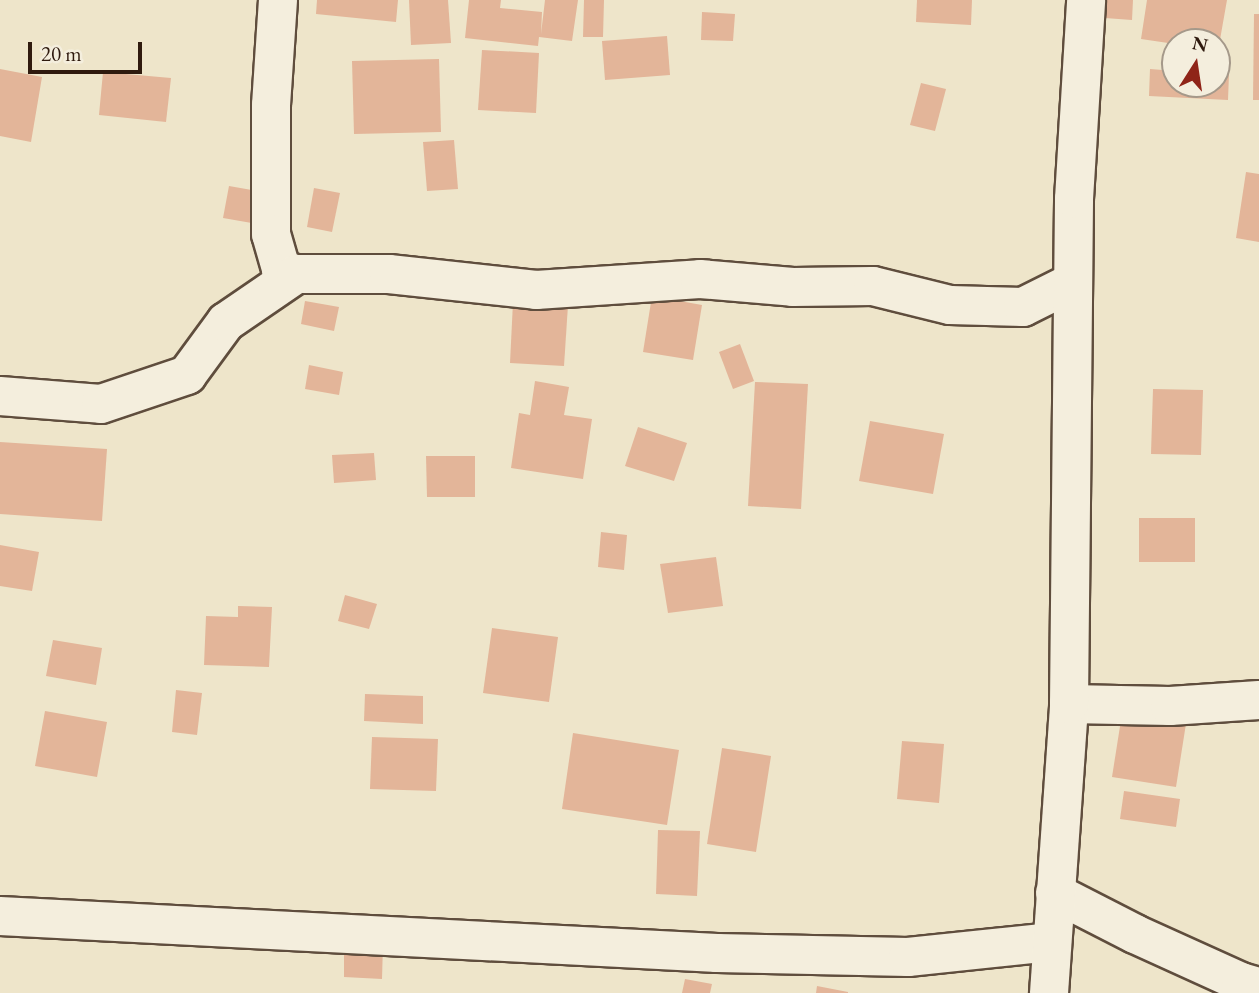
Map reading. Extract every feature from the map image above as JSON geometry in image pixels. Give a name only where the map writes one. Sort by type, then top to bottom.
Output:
[{"type":"street","points":[[278,0],[271,105],[271,233],[281,271],[296,274],[388,274],[536,290],[699,279],[793,287],[873,286],[950,305],[1023,307],[1073,282]]},
{"type":"street","points":[[1049,993],[1050,942],[1069,704],[1074,199],[1086,0]]},
{"type":"street","points":[[0,396],[101,404],[187,375],[226,321],[296,274]]},
{"type":"street","points":[[1069,704],[1170,706],[1259,700]]},
{"type":"street","points":[[1055,893],[1135,934],[1241,982],[1259,987]]},
{"type":"street","points":[[0,916],[730,953],[908,957],[1050,942]]},
{"type":"building","points":[[317,0],[398,0],[396,22],[316,14]]},
{"type":"building","points":[[409,0],[448,0],[451,43],[411,45]]},
{"type":"building","points":[[469,0],[501,0],[500,8],[542,12],[541,34],[545,0],[578,0],[572,41],[539,37],[538,46],[465,38]]},
{"type":"building","points":[[584,0],[604,0],[603,37],[583,37]]},
{"type":"building","points":[[917,0],[972,0],[971,25],[916,22]]},
{"type":"building","points":[[1106,0],[1133,0],[1132,20],[1105,18]]},
{"type":"building","points":[[1147,0],[1227,0],[1222,28],[1161,28],[1161,42],[1141,39]]},
{"type":"building","points":[[702,12],[735,14],[733,41],[701,40]]},
{"type":"building","points":[[1254,14],[1259,14],[1259,100],[1253,100]]},
{"type":"building","points":[[667,36],[670,75],[605,80],[602,41]]},
{"type":"building","points":[[482,50],[539,53],[536,113],[478,110]]},
{"type":"building","points":[[439,59],[441,132],[354,134],[352,61]]},
{"type":"building","points":[[0,69],[42,77],[31,142],[0,136]]},
{"type":"building","points":[[1150,69],[1161,70],[1161,97],[1149,96]]},
{"type":"building","points":[[103,72],[171,78],[166,122],[99,115]]},
{"type":"building","points":[[921,83],[946,89],[935,131],[910,125]]},
{"type":"building","points":[[1188,98],[1228,98],[1228,100]]},
{"type":"building","points":[[454,140],[458,189],[427,191],[423,142]]},
{"type":"building","points":[[1246,172],[1259,174],[1259,242],[1236,238]]},
{"type":"building","points":[[229,186],[264,192],[258,224],[223,218]]},
{"type":"building","points":[[314,188],[340,193],[332,232],[307,227]]},
{"type":"building","points":[[652,296],[702,305],[693,360],[643,352]]},
{"type":"building","points":[[305,301],[339,307],[334,331],[301,324]]},
{"type":"building","points":[[513,302],[568,305],[564,366],[510,363]]},
{"type":"building","points":[[740,344],[754,381],[733,389],[719,352]]},
{"type":"building","points":[[309,365],[343,372],[339,395],[305,389]]},
{"type":"building","points":[[535,381],[569,387],[564,415],[592,419],[583,479],[511,468],[519,413],[530,415]]},
{"type":"building","points":[[755,382],[808,384],[801,509],[748,506]]},
{"type":"building","points":[[1153,389],[1203,390],[1201,455],[1151,454]]},
{"type":"building","points":[[870,421],[944,434],[933,494],[859,481]]},
{"type":"building","points":[[638,427],[687,443],[674,481],[625,466]]},
{"type":"building","points":[[0,442],[107,449],[102,521],[0,514]]},
{"type":"building","points":[[374,453],[376,480],[334,483],[332,455]]},
{"type":"building","points":[[426,456],[475,456],[475,497],[427,497]]},
{"type":"building","points":[[1139,518],[1195,518],[1195,562],[1139,562]]},
{"type":"building","points":[[601,532],[627,535],[624,570],[598,567]]},
{"type":"building","points":[[0,545],[39,552],[32,591],[0,586]]},
{"type":"building","points":[[716,557],[723,606],[668,613],[660,564]]},
{"type":"building","points":[[345,595],[377,604],[369,629],[338,621]]},
{"type":"building","points":[[238,606],[272,607],[269,667],[204,665],[206,616],[238,617]]},
{"type":"building","points":[[492,628],[558,637],[549,702],[483,693]]},
{"type":"building","points":[[53,640],[102,648],[96,685],[46,676]]},
{"type":"building","points":[[176,690],[202,693],[197,735],[172,732]]},
{"type":"building","points":[[365,694],[423,696],[423,724],[364,721]]},
{"type":"building","points":[[1124,701],[1188,711],[1176,787],[1112,777]]},
{"type":"building","points":[[45,711],[107,722],[97,777],[35,766]]},
{"type":"building","points":[[573,733],[679,750],[667,825],[562,809]]},
{"type":"building","points":[[372,737],[438,739],[436,791],[370,789]]},
{"type":"building","points":[[902,741],[944,744],[939,803],[897,799]]},
{"type":"building","points":[[722,748],[771,756],[756,852],[707,844]]},
{"type":"building","points":[[1124,791],[1180,799],[1176,827],[1120,819]]},
{"type":"building","points":[[658,830],[700,831],[697,896],[656,894]]},
{"type":"building","points":[[344,943],[383,944],[382,979],[344,977]]},
{"type":"building","points":[[685,979],[712,984],[710,993],[682,993]]},
{"type":"building","points":[[817,986],[848,992],[848,993],[816,993]]}]
